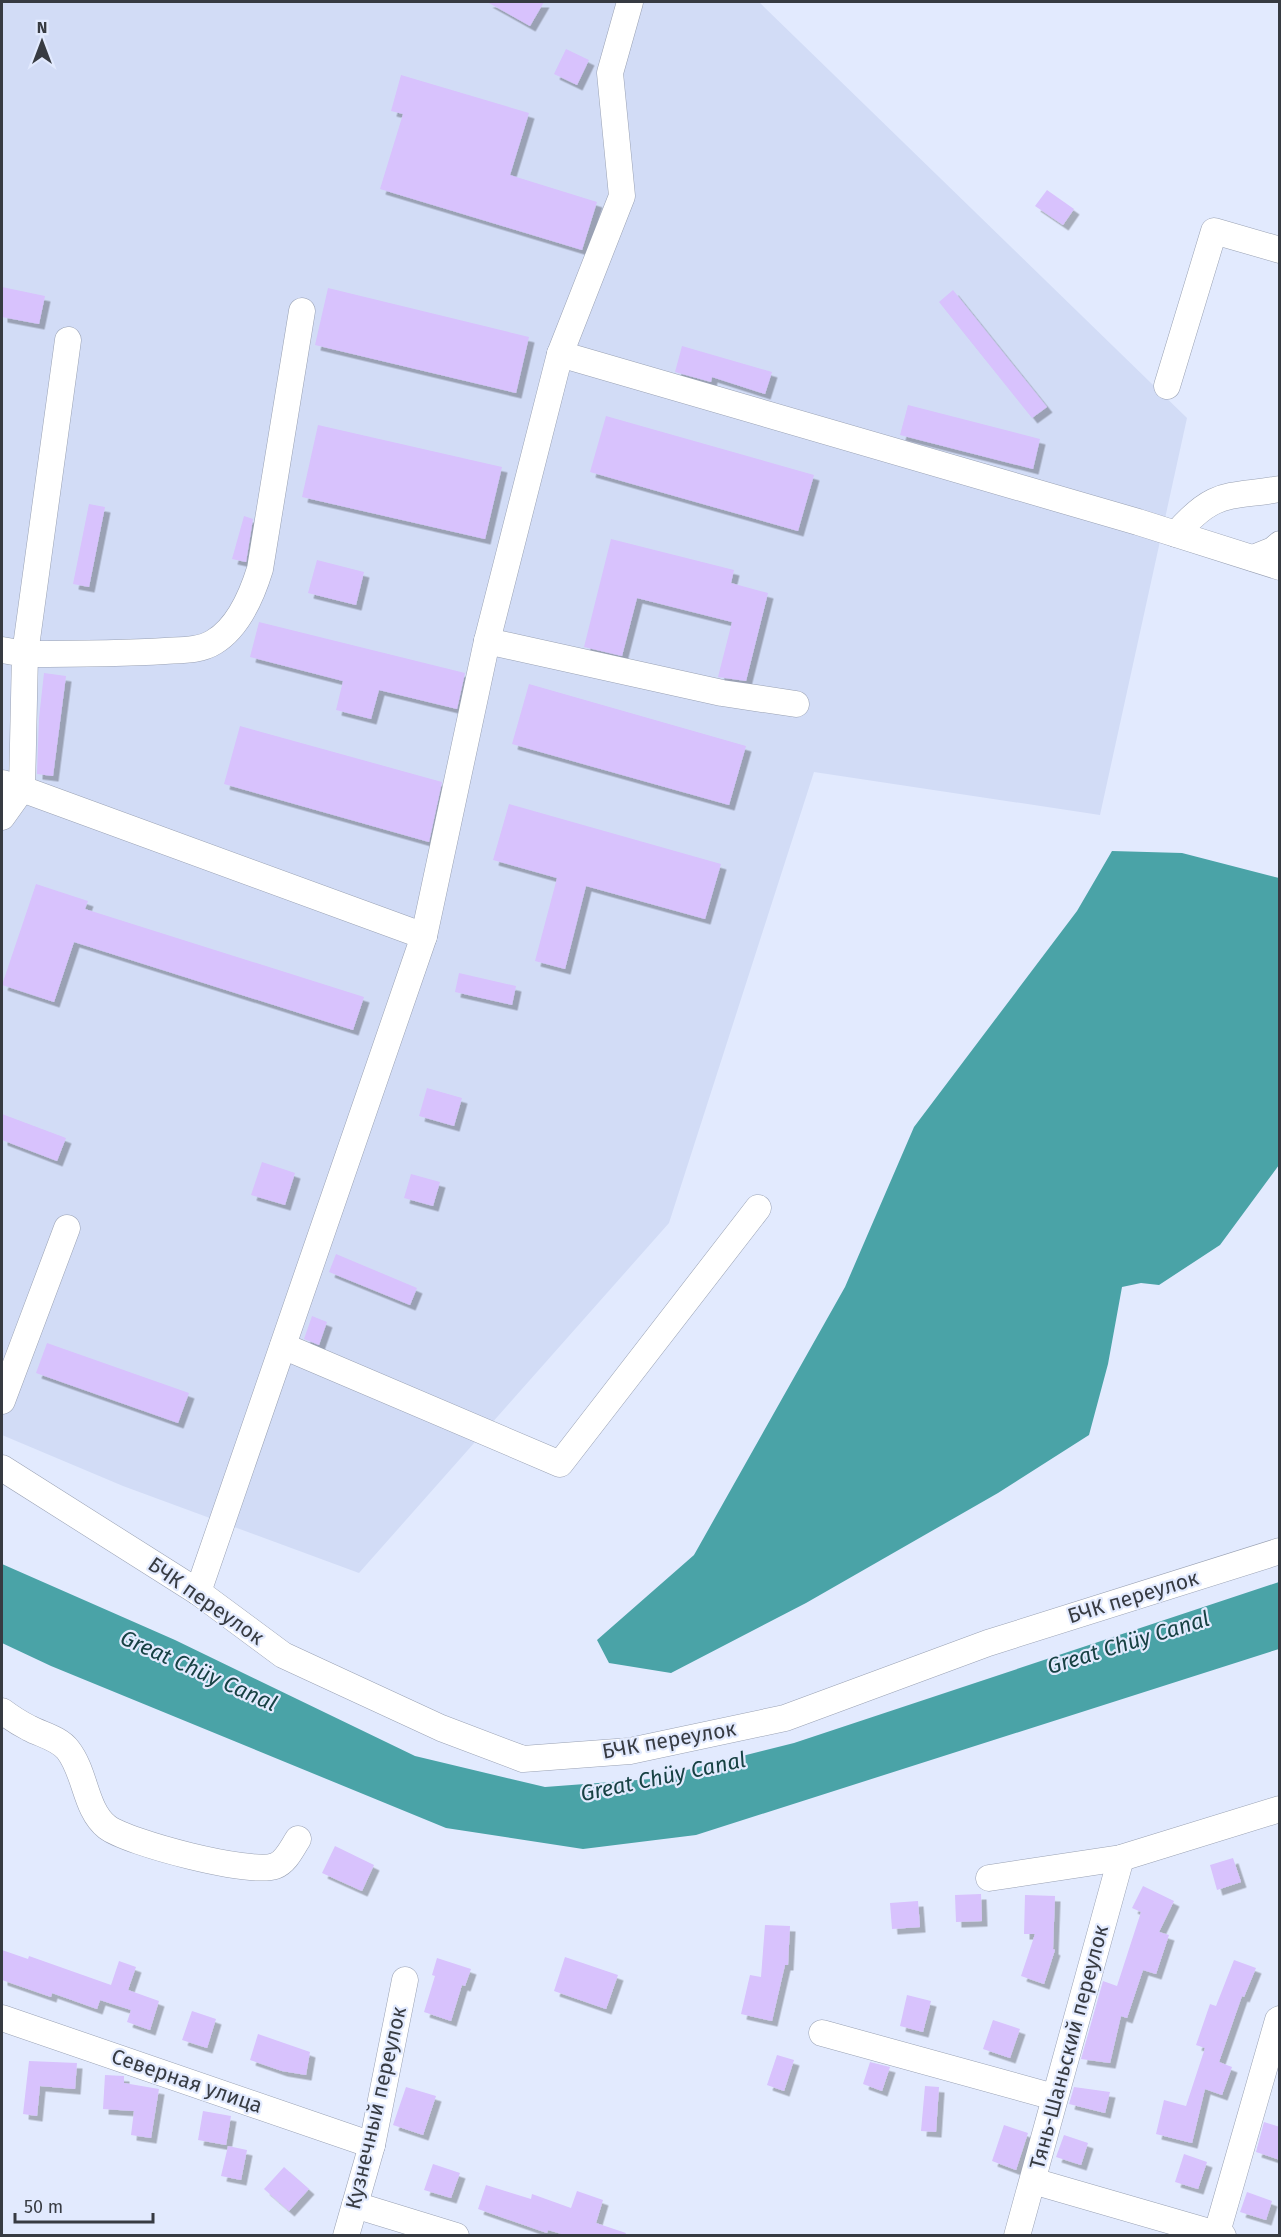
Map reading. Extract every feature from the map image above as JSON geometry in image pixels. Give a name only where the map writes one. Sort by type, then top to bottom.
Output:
[{"type":"street","points":[[198,1592],[424,936],[486,641],[560,354],[622,196],[610,73],[630,2]]},
{"type":"street","points":[[1167,386],[1215,231],[1280,250]]},
{"type":"street","points":[[13,652],[140,652],[195,649],[214,642],[231,627],[252,596],[260,569],[302,311]]},
{"type":"street","points":[[2,817],[12,786],[13,652],[68,340]]},
{"type":"street","points":[[560,354],[1176,534],[1280,567]]},
{"type":"street","points":[[1176,534],[1194,513],[1211,502],[1231,494],[1280,489]]},
{"type":"street","points":[[1253,558],[1273,550],[1280,544]]},
{"type":"street","points":[[486,641],[722,693],[796,704]]},
{"type":"street","points":[[12,786],[424,936]]},
{"type":"street","points":[[283,1346],[560,1464],[758,1208]]},
{"type":"street","points":[[2,1401],[67,1228]]},
{"type":"street","name":"БЧК переулок","points":[[2,1468],[198,1592],[283,1654],[441,1728],[523,1759],[630,1752],[785,1718],[988,1643],[1280,1551]]},
{"type":"street","points":[[2,1711],[66,1748],[75,1760],[97,1816],[108,1828],[164,1848],[208,1860],[264,1868],[282,1862],[298,1839]]},
{"type":"street","points":[[989,1878],[1121,1858],[1280,1809]]},
{"type":"street","name":"Тянь-Шаньский переулок","points":[[1017,2235],[1121,1858]]},
{"type":"street","name":"Кузнечный переулок","points":[[346,2235],[372,2145],[405,1980]]},
{"type":"street","name":"Северная улица","points":[[2,2018],[372,2145]]},
{"type":"street","points":[[1033,2181],[1218,2235],[1280,2019]]},
{"type":"street","points":[[822,2033],[1054,2097]]},
{"type":"street","points":[[356,2205],[456,2235]]},
{"type":"shaded area","points":[[2,2],[759,2],[1187,418],[1100,815],[814,772],[669,1223],[359,1573],[123,1486],[2,1435]]},
{"type":"water","points":[[1112,851],[1182,853],[1279,878],[1279,1165],[1220,1245],[1159,1285],[1141,1283],[1122,1287],[1108,1364],[1089,1435],[998,1493],[806,1603],[671,1673],[609,1663],[597,1640],[694,1555],[845,1287],[914,1127],[1077,911]]},
{"type":"water","name":"Great Chüy Canal","points":[[2,1564],[175,1640],[415,1756],[545,1787],[651,1779],[794,1743],[1279,1582],[1279,1649],[696,1835],[583,1849],[446,1828],[51,1666],[2,1643]]},
{"type":"building","points":[[487,2],[544,2],[530,26]]},
{"type":"building","points":[[566,49],[589,60],[577,85],[554,74]]},
{"type":"building","points":[[401,75],[529,113],[510,175],[597,202],[582,250],[380,189],[403,114],[391,111]]},
{"type":"building","points":[[1047,190],[1074,209],[1063,225],[1035,206]]},
{"type":"building","points":[[2,287],[45,296],[39,324],[2,317]]},
{"type":"building","points":[[328,288],[529,337],[516,393],[315,345]]},
{"type":"building","points":[[953,290],[1047,407],[1032,418],[939,302]]},
{"type":"building","points":[[682,346],[772,372],[765,394],[712,377],[711,382],[675,372]]},
{"type":"building","points":[[908,405],[1040,439],[1033,469],[900,435]]},
{"type":"building","points":[[606,416],[814,475],[798,531],[590,472]]},
{"type":"building","points":[[318,425],[502,467],[485,539],[302,497]]},
{"type":"building","points":[[89,504],[105,507],[89,587],[73,584]]},
{"type":"building","points":[[244,516],[253,519],[246,562],[232,559]]},
{"type":"building","points":[[611,539],[734,570],[731,583],[768,593],[746,681],[718,677],[732,622],[637,598],[622,656],[584,647]]},
{"type":"building","points":[[317,560],[364,572],[356,605],[308,593]]},
{"type":"building","points":[[259,622],[465,673],[457,709],[379,690],[371,719],[336,710],[343,681],[250,657]]},
{"type":"building","points":[[44,673],[66,676],[53,776],[37,774],[39,718]]},
{"type":"building","points":[[529,684],[746,746],[729,805],[512,744]]},
{"type":"building","points":[[240,726],[442,782],[429,842],[224,784]]},
{"type":"building","points":[[509,804],[721,864],[705,919],[586,886],[565,969],[535,961],[557,878],[493,860]]},
{"type":"building","points":[[36,884],[88,901],[85,909],[364,997],[353,1030],[74,942],[54,1002],[2,985]]},
{"type":"building","points":[[459,973],[516,986],[512,1005],[455,992]]},
{"type":"building","points":[[427,1088],[462,1098],[454,1126],[419,1116]]},
{"type":"building","points":[[2,1114],[66,1138],[57,1161],[2,1140]]},
{"type":"building","points":[[262,1162],[295,1173],[285,1205],[251,1195]]},
{"type":"building","points":[[411,1174],[440,1182],[433,1206],[404,1198]]},
{"type":"building","points":[[336,1254],[417,1288],[410,1305],[329,1272]]},
{"type":"building","points":[[312,1316],[327,1322],[319,1345],[304,1339]]},
{"type":"building","points":[[47,1343],[189,1393],[178,1423],[36,1373]]},
{"type":"building","points":[[335,1846],[374,1865],[362,1891],[322,1873]]},
{"type":"building","points":[[1233,1858],[1241,1882],[1217,1890],[1210,1865]]},
{"type":"building","points":[[1143,1886],[1174,1901],[1159,1932],[1169,1935],[1156,1974],[1143,1970],[1127,2018],[1121,2016],[1110,2063],[1081,2059],[1103,1981],[1117,1986],[1141,1912],[1132,1908]]},
{"type":"building","points":[[981,1894],[982,1921],[956,1922],[955,1895]]},
{"type":"building","points":[[1025,1895],[1055,1896],[1053,1949],[1055,1950],[1044,1984],[1021,1976],[1035,1934],[1024,1934]]},
{"type":"building","points":[[918,1901],[920,1927],[892,1929],[890,1903]]},
{"type":"building","points":[[765,1925],[790,1926],[788,1965],[785,1965],[772,2021],[741,2014],[750,1975],[761,1977]]},
{"type":"building","points":[[2,1950],[28,1959],[29,1956],[111,1985],[119,1961],[136,1967],[128,1990],[159,2001],[150,2030],[127,2022],[131,2010],[100,2000],[97,2009],[52,1993],[51,1997],[2,1980]]},
{"type":"building","points":[[565,1957],[618,1975],[606,2009],[554,1991]]},
{"type":"building","points":[[437,1958],[471,1969],[465,1986],[462,1985],[451,2021],[424,2012],[435,1976],[432,1975]]},
{"type":"building","points":[[1234,1960],[1256,1968],[1244,1997],[1242,1996],[1219,2062],[1232,2067],[1222,2095],[1205,2089],[1192,2143],[1156,2134],[1164,2100],[1186,2106],[1205,2048],[1196,2045],[1210,2004],[1216,2006]]},
{"type":"building","points":[[907,1995],[931,2001],[923,2032],[900,2026]]},
{"type":"building","points":[[192,2011],[216,2019],[207,2048],[182,2040]]},
{"type":"building","points":[[993,2020],[1020,2029],[1010,2058],[983,2049]]},
{"type":"building","points":[[258,2034],[310,2052],[306,2075],[282,2071],[250,2060]]},
{"type":"building","points":[[777,2055],[794,2060],[784,2091],[767,2085]]},
{"type":"building","points":[[29,2061],[77,2063],[75,2089],[40,2086],[37,2116],[23,2114]]},
{"type":"building","points":[[870,2062],[890,2067],[882,2091],[863,2084]]},
{"type":"building","points":[[105,2075],[124,2076],[124,2083],[159,2089],[151,2138],[131,2135],[134,2111],[103,2109]]},
{"type":"building","points":[[925,2086],[939,2087],[936,2132],[921,2131]]},
{"type":"building","points":[[406,2087],[436,2096],[423,2135],[393,2125]]},
{"type":"building","points":[[1074,2087],[1110,2092],[1105,2113],[1069,2104]]},
{"type":"building","points":[[203,2111],[231,2116],[226,2145],[198,2140]]},
{"type":"building","points":[[1264,2122],[1280,2127],[1280,2160],[1256,2152]]},
{"type":"building","points":[[1004,2125],[1028,2133],[1016,2170],[992,2161]]},
{"type":"building","points":[[1064,2135],[1088,2143],[1081,2165],[1056,2157]]},
{"type":"building","points":[[228,2146],[247,2150],[241,2180],[221,2176]]},
{"type":"building","points":[[1184,2154],[1207,2162],[1198,2189],[1175,2182]]},
{"type":"building","points":[[433,2164],[460,2173],[451,2198],[424,2190]]},
{"type":"building","points":[[284,2167],[309,2189],[289,2211],[264,2189]]},
{"type":"building","points":[[486,2185],[531,2199],[532,2194],[571,2208],[577,2191],[603,2200],[596,2223],[626,2233],[625,2235],[565,2235],[548,2230],[547,2233],[478,2209]]},
{"type":"building","points":[[1247,2192],[1272,2201],[1266,2220],[1240,2212]]}]
